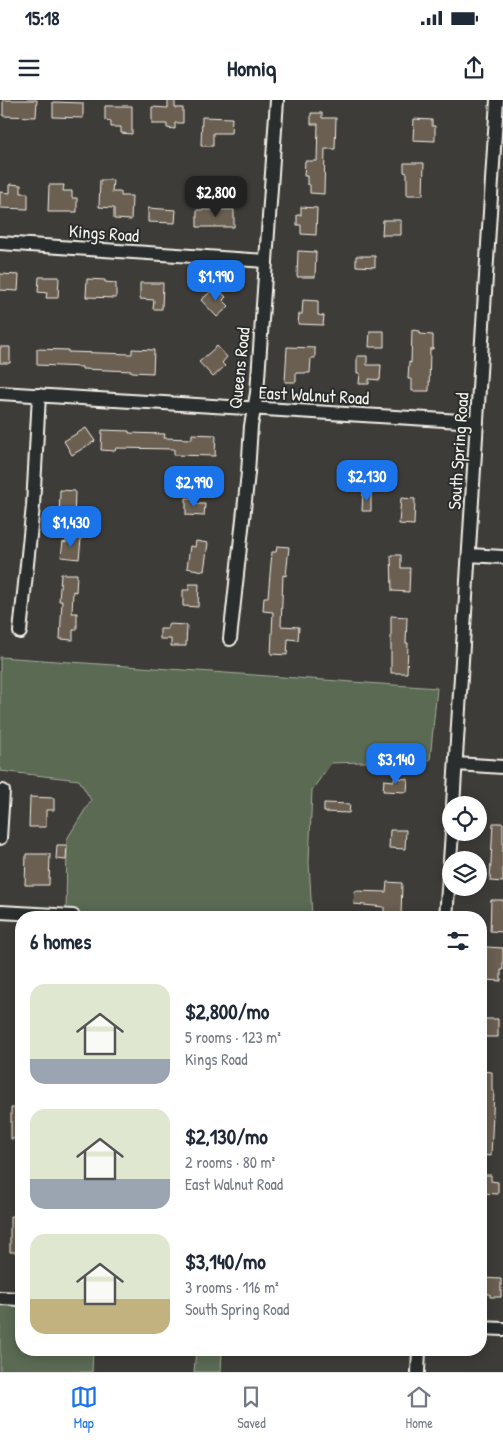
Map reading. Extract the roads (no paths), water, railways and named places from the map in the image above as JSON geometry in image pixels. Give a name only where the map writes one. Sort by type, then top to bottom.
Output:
[{"type":"street","name":"Queens Road","points":[[230,639],[248,473],[251,426],[256,393],[277,100]]},
{"type":"street","name":"South Spring Road","points":[[454,796],[477,422],[497,192],[497,100]]},
{"type":"street","name":"Kings Road","points":[[0,243],[266,261]]},
{"type":"street","name":"East Walnut Road","points":[[0,392],[477,422]]},
{"type":"street","points":[[20,632],[33,506],[38,395]]},
{"type":"street","points":[[469,555],[503,557]]},
{"type":"street","points":[[456,764],[503,767]]},
{"type":"street","points":[[0,838],[3,791]]},
{"type":"street","points":[[446,911],[451,841]]},
{"type":"street","points":[[0,912],[15,913]]},
{"type":"street","points":[[0,1298],[15,1299]]},
{"type":"street","points":[[487,1328],[503,1329]]},
{"type":"street","points":[[418,1372],[419,1356]]}]
